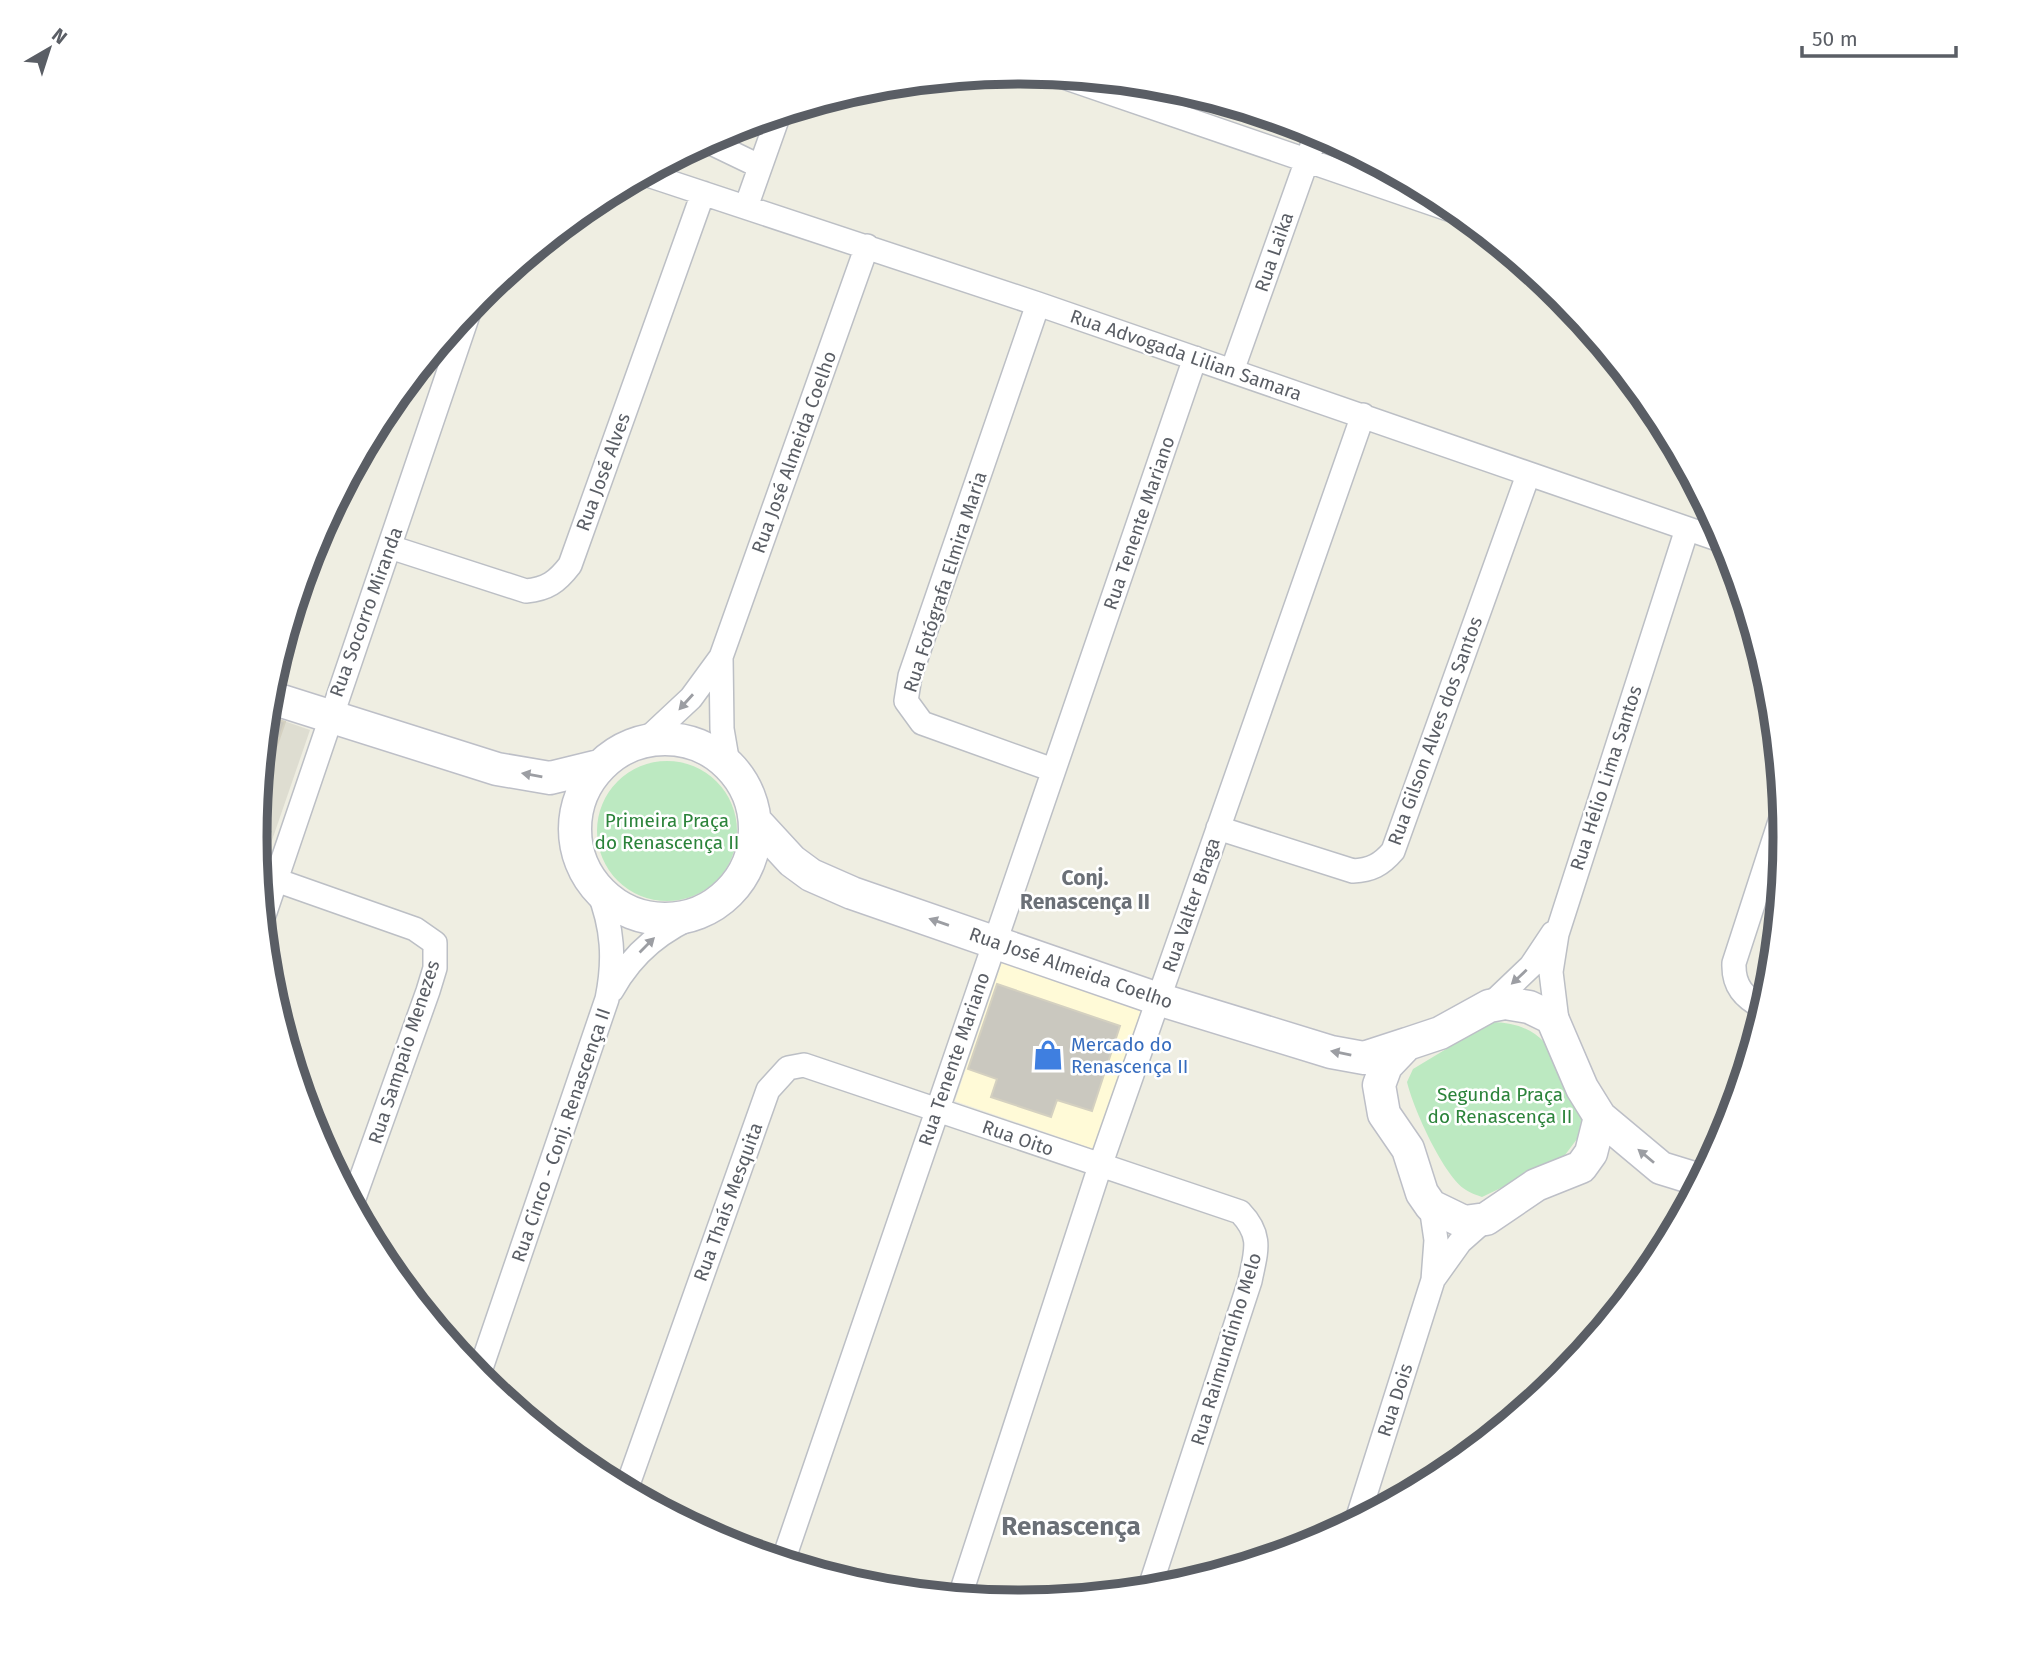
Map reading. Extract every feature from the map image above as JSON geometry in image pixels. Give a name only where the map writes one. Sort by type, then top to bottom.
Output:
[{"type":"street","points":[[1096,88],[1421,200]]},
{"type":"street","points":[[746,207],[775,125]]},
{"type":"street","name":"Rua Laika","points":[[1233,371],[1313,143]]},
{"type":"street","points":[[719,147],[759,166]]},
{"type":"street","name":"Rua Advogada Lilian Samara","points":[[657,178],[867,246],[1363,415],[1528,475],[1709,534]]},
{"type":"street","name":"Rua José Alves","points":[[390,547],[526,591],[547,587],[561,578],[570,565],[703,193]]},
{"type":"street","name":"Rua José Almeida Coelho","points":[[721,657],[867,246]]},
{"type":"street","name":"Rua Fotógrafa Elmira Maria","points":[[1038,304],[910,676],[906,701],[914,716],[922,723],[1053,770]]},
{"type":"street","name":"Rua Socorro Miranda","points":[[270,898],[329,716],[390,547],[462,332]]},
{"type":"street","name":"Rua Tenente Mariano","points":[[786,1552],[1195,358]]},
{"type":"street","name":"Rua Valter Braga","points":[[963,1587],[1158,999],[1363,415]]},
{"type":"street","name":"Rua Gilson Alves dos Santos","points":[[1217,828],[1353,871],[1366,870],[1386,859],[1393,851],[1528,475]]},
{"type":"street","name":"Rua Hélio Lima Santos","points":[[1559,1031],[1551,972],[1566,901],[1687,529]]},
{"type":"street","points":[[645,741],[691,698],[721,657]]},
{"type":"street","points":[[721,657],[721,722],[728,764]]},
{"type":"street","points":[[279,700],[497,769],[550,778],[599,766]]},
{"type":"street","points":[[607,999],[622,972],[652,939],[670,926],[703,912],[723,899],[740,881],[750,859],[757,823],[744,785],[728,764],[694,743],[674,739],[645,741],[623,748],[599,766],[580,796],[575,820],[576,845],[584,869],[598,890],[621,908],[647,918],[676,919],[703,912]]},
{"type":"street","name":"Rua José Almeida Coelho","points":[[757,823],[811,876],[1158,999],[1331,1052],[1364,1058],[1406,1044]]},
{"type":"street","points":[[1755,1001],[1741,991],[1733,975],[1734,963],[1773,844]]},
{"type":"street","name":"Rua Sampaio Menezes","points":[[276,880],[415,929],[435,943],[436,960],[428,991],[356,1191]]},
{"type":"street","name":"Rua Cinco - Conj. Renascença II","points":[[483,1363],[607,999],[613,947],[606,909],[598,890]]},
{"type":"street","points":[[1433,1280],[1436,1240],[1431,1206],[1422,1193],[1408,1149],[1384,1114],[1379,1085],[1386,1066],[1406,1044],[1440,1033],[1489,1006],[1538,957],[1553,933],[1566,901]]},
{"type":"street","points":[[1489,1006],[1505,1003],[1529,1007],[1552,1018],[1582,1088],[1600,1117],[1661,1168],[1691,1177]]},
{"type":"street","name":"Rua Thaís Mesquita","points":[[629,1480],[773,1080],[788,1068],[804,1065],[936,1110]]},
{"type":"street","name":"Rua Oito","points":[[936,1110],[1101,1166]]},
{"type":"street","points":[[1433,1280],[1460,1242],[1486,1219],[1536,1185],[1581,1167],[1591,1153],[1600,1117]]},
{"type":"street","name":"Rua Raimundinho Melo","points":[[1101,1166],[1240,1212],[1252,1224],[1256,1237],[1250,1281],[1153,1578]]},
{"type":"street","points":[[1431,1206],[1464,1222],[1486,1219]]},
{"type":"street","name":"Rua Dois","points":[[1361,1508],[1433,1280]]},
{"type":"shaded area","points":[[276,718],[310,730],[268,853],[269,788]]},
{"type":"shaded area","name":"Mercado do Renascença II","points":[[1002,962],[1141,1010],[1094,1149],[955,1101]]},
{"type":"green space","name":"Primeira Praça do Renascença II","points":[[667,761],[694,766],[717,781],[732,804],[737,831],[732,858],[717,881],[694,896],[667,901],[640,896],[617,881],[602,858],[597,831],[602,804],[617,781],[640,766]]},
{"type":"green space","name":"Segunda Praça do Renascença II","points":[[1491,1022],[1512,1024],[1541,1039],[1559,1064],[1583,1114],[1577,1139],[1562,1159],[1482,1197],[1466,1190],[1448,1171],[1423,1124],[1407,1082],[1413,1069]]},
{"type":"building","points":[[276,719],[285,722],[271,762]]},
{"type":"building","points":[[997,984],[1120,1026],[1092,1111],[1057,1100],[1051,1117],[991,1097],[997,1079],[968,1069]]},
{"type":"place","name":"Mercado do Renascença II","points":[[1048,1055]]},
{"type":"district","name":"Conj. Renascença II","points":[[1085,890]]},
{"type":"district","name":"Renascença","points":[[1071,1526]]}]
